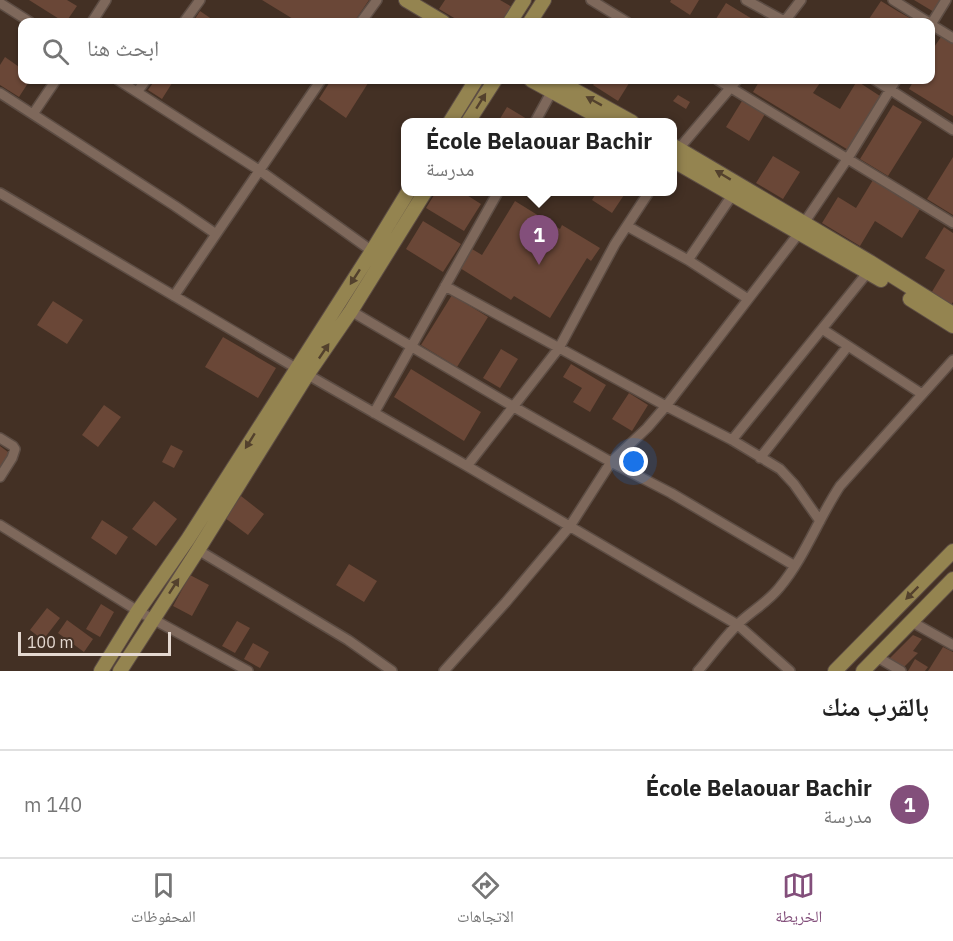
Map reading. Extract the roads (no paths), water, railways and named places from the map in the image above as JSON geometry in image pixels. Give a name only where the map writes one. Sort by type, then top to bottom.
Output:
[{"type":"main road","points":[[406,0],[436,18]]},
{"type":"main road","points":[[533,18],[544,0]]},
{"type":"main road","points":[[512,18],[520,1]]},
{"type":"main road","points":[[453,118],[474,84]]},
{"type":"main road","points":[[471,118],[492,84]]},
{"type":"main road","points":[[554,85],[601,118]]},
{"type":"main road","points":[[554,85],[622,118]]},
{"type":"main road","points":[[677,155],[733,194],[801,228],[953,326]]},
{"type":"main road","points":[[677,155],[953,314]]},
{"type":"main road","points":[[120,671],[198,550],[406,196]]},
{"type":"main road","points":[[101,671],[138,611],[302,372],[351,310],[422,196]]},
{"type":"main road","points":[[835,671],[953,551]]},
{"type":"main road","points":[[863,671],[953,579]]},
{"type":"street","points":[[95,18],[106,0]]},
{"type":"street","points":[[187,18],[200,0]]},
{"type":"street","points":[[364,18],[377,0]]},
{"type":"street","points":[[591,0],[620,18]]},
{"type":"street","points":[[746,0],[778,18]]},
{"type":"street","points":[[788,18],[801,0]]},
{"type":"street","points":[[892,0],[920,18]]},
{"type":"street","points":[[934,18],[946,0]]},
{"type":"street","points":[[0,3],[24,18]]},
{"type":"street","points":[[935,27],[953,38]]},
{"type":"street","points":[[33,114],[53,84]]},
{"type":"street","points":[[125,84],[260,170],[372,250]]},
{"type":"street","points":[[138,92],[143,84]]},
{"type":"street","points":[[174,296],[318,84]]},
{"type":"street","points":[[677,150],[733,84]]},
{"type":"street","points":[[736,84],[953,223]]},
{"type":"street","points":[[882,84],[953,130]]},
{"type":"street","points":[[444,671],[570,526],[611,462],[647,428],[666,406],[748,299],[801,228],[893,84]]},
{"type":"street","points":[[538,118],[554,85]]},
{"type":"street","points":[[0,93],[216,234]]},
{"type":"street","points":[[0,193],[302,372],[738,625],[790,671]]},
{"type":"street","points":[[688,260],[733,194]]},
{"type":"street","points":[[374,412],[496,196]]},
{"type":"street","points":[[467,466],[559,348],[627,226],[646,196]]},
{"type":"street","points":[[627,226],[688,260],[748,299]]},
{"type":"street","points":[[732,440],[868,272]]},
{"type":"street","points":[[445,286],[732,440],[780,469],[787,475],[820,521]]},
{"type":"street","points":[[351,310],[513,407],[671,493],[795,566]]},
{"type":"street","points":[[822,329],[922,394]]},
{"type":"street","points":[[760,458],[848,346]]},
{"type":"street","points":[[698,671],[738,625],[778,589],[804,552],[840,486],[953,360]]},
{"type":"street","points":[[0,438],[15,449],[0,477]]},
{"type":"street","points":[[0,525],[138,611],[248,671]]},
{"type":"street","points":[[198,550],[348,640],[393,671]]},
{"type":"street","points":[[912,621],[953,645]]},
{"type":"street","points":[[877,657],[901,671]]},
{"type":"place","name":"École Belaouar Bachir","points":[[539,265]]}]
